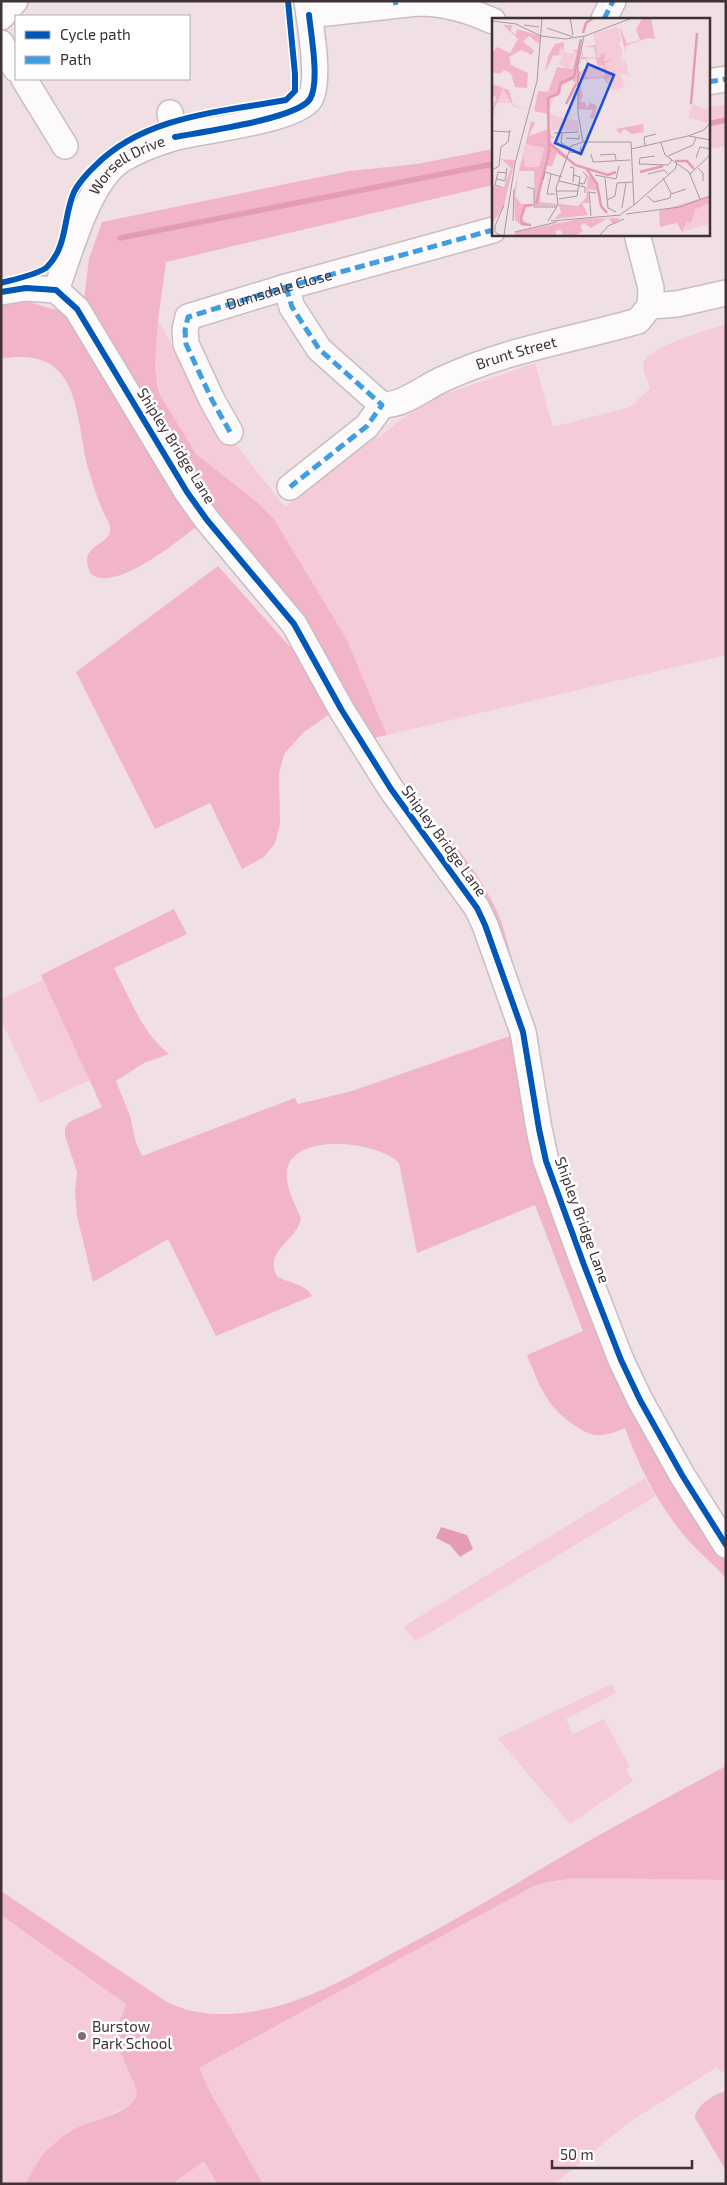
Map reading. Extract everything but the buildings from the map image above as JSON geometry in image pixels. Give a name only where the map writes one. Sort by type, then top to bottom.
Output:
[{"type":"street","points":[[1,16],[15,1]]},
{"type":"street","points":[[604,18],[613,1]]},
{"type":"street","points":[[308,8],[395,3],[445,4],[492,21]]},
{"type":"street","name":"Worsell Drive","points":[[56,290],[100,180],[121,160],[158,143],[175,138],[274,118],[293,111],[310,99],[316,75],[308,8]]},
{"type":"street","points":[[1,42],[8,59],[15,68]]},
{"type":"street","points":[[710,82],[726,79]]},
{"type":"street","points":[[25,80],[65,146]]},
{"type":"street","points":[[170,113],[175,138]]},
{"type":"street","name":"Dumsdale Close","points":[[230,432],[212,400],[186,344],[185,330],[188,317],[286,287],[492,230]]},
{"type":"street","points":[[637,235],[651,288],[650,306],[677,304],[726,293]]},
{"type":"street","points":[[286,287],[292,307],[319,349],[382,405],[367,426],[290,487]]},
{"type":"street","points":[[1,292],[26,288],[56,290]]},
{"type":"street","name":"Shipley Bridge Lane","points":[[56,290],[77,309],[86,321],[196,506],[294,624],[341,709],[391,789],[469,896],[481,916],[523,1032],[538,1128],[549,1170],[602,1311],[629,1378],[655,1429],[726,1545]]},
{"type":"street","name":"Brunt Street","points":[[382,405],[395,405],[439,380],[480,363],[520,350],[638,321],[650,306]]},
{"type":"shaded area","points":[[726,105],[726,146],[710,149],[710,107]]},
{"type":"shaded area","points":[[492,149],[492,185],[166,262],[158,320],[155,367],[158,389],[163,400],[196,454],[258,503],[274,519],[346,638],[387,735],[374,738],[318,644],[214,512],[173,545],[136,568],[119,576],[103,578],[91,574],[87,564],[88,556],[95,546],[106,539],[110,526],[89,471],[76,408],[70,389],[61,374],[47,363],[28,357],[1,359],[1,299],[24,300],[52,309],[67,310],[84,300],[89,259],[102,222],[349,171],[417,164]]},
{"type":"shaded area","points":[[158,320],[207,408],[285,507],[366,438],[378,438],[403,418],[440,396],[535,363],[553,427],[630,407],[650,388],[643,368],[648,356],[681,339],[726,324],[726,655],[387,735],[346,638],[274,519],[268,512],[196,454],[176,424],[163,400],[156,378]]},
{"type":"shaded area","points":[[218,566],[292,649],[330,714],[304,732],[284,754],[279,774],[280,824],[275,843],[264,857],[242,869],[210,803],[155,829],[76,672]]},
{"type":"shaded area","points":[[400,785],[440,827],[476,873],[498,914],[514,966],[489,916]]},
{"type":"shaded area","points":[[174,909],[187,934],[114,968],[131,1003],[151,1036],[169,1054],[144,1063],[116,1081],[130,1116],[136,1143],[142,1156],[295,1098],[298,1104],[352,1091],[510,1036],[536,1150],[726,1555],[726,1578],[692,1544],[668,1514],[637,1458],[625,1428],[603,1435],[590,1434],[564,1418],[544,1394],[527,1355],[583,1331],[535,1205],[417,1253],[399,1163],[389,1156],[357,1146],[321,1145],[305,1150],[293,1158],[287,1170],[289,1189],[301,1218],[299,1226],[274,1259],[277,1276],[301,1286],[312,1296],[216,1336],[168,1239],[93,1282],[77,1216],[75,1191],[77,1172],[65,1136],[65,1128],[69,1122],[102,1107],[41,975]]},
{"type":"shaded area","points":[[43,980],[90,1080],[40,1103],[1,1020],[1,999]]},
{"type":"shaded area","points":[[645,1478],[656,1496],[416,1641],[403,1627]]},
{"type":"shaded area","points":[[441,1527],[467,1535],[473,1549],[460,1557],[450,1545],[436,1538]]},
{"type":"shaded area","points":[[612,1684],[616,1693],[566,1719],[573,1734],[604,1719],[630,1767],[626,1770],[633,1781],[570,1824],[498,1738]]},
{"type":"shaded area","points":[[726,1766],[726,1880],[575,1878],[534,1886],[199,2068],[210,2092],[263,2184],[217,2184],[204,2161],[172,2184],[26,2184],[41,2158],[60,2138],[83,2125],[120,2111],[134,2100],[137,2093],[119,2044],[120,2023],[126,2004],[1,1915],[1,1891],[167,2002],[192,2011],[205,2013],[231,2014],[257,2011],[305,1997],[355,1974],[450,1922],[604,1832]]},
{"type":"shaded area","points":[[575,1878],[726,1880],[726,2070],[720,2072],[717,2067],[628,2123],[555,2184],[263,2184],[198,2069],[534,1886]]},
{"type":"shaded area","points":[[1,1915],[126,2004],[118,2026],[118,2044],[137,2093],[132,2104],[110,2115],[38,2162],[26,2184],[1,2184]]},
{"type":"shaded area","points":[[726,2091],[726,2171],[695,2118],[696,2113],[706,2101]]},
{"type":"shaded area","points":[[197,2149],[217,2184],[172,2184],[192,2169]]},
{"type":"waterway","points":[[710,124],[726,120]]},
{"type":"waterway","points":[[120,238],[492,164]]},
{"type":"marked path","points":[[395,1],[396,5]]},
{"type":"marked path","points":[[604,18],[613,1]]},
{"type":"marked path","points":[[710,82],[726,79]]},
{"type":"marked path","points":[[230,432],[212,400],[186,344],[185,330],[188,317],[286,287],[492,230]]},
{"type":"marked path","points":[[286,287],[292,307],[319,349],[382,405],[367,426],[290,487]]},
{"type":"cycle path","points":[[1,283],[43,270],[54,259],[62,241],[74,192],[89,171],[115,149],[136,136],[160,126],[210,113],[286,100],[295,91],[288,1]]},
{"type":"cycle path","points":[[175,137],[247,124],[287,113],[302,106],[310,99],[313,91],[315,70],[309,15]]},
{"type":"cycle path","points":[[1,292],[26,288],[56,290],[77,309],[187,492],[207,520],[294,624],[341,709],[391,789],[477,908],[485,925],[523,1032],[546,1161],[621,1360],[640,1400],[682,1475],[726,1545]]},
{"type":"place","name":"Burstow Park School","points":[[82,2036]]}]
